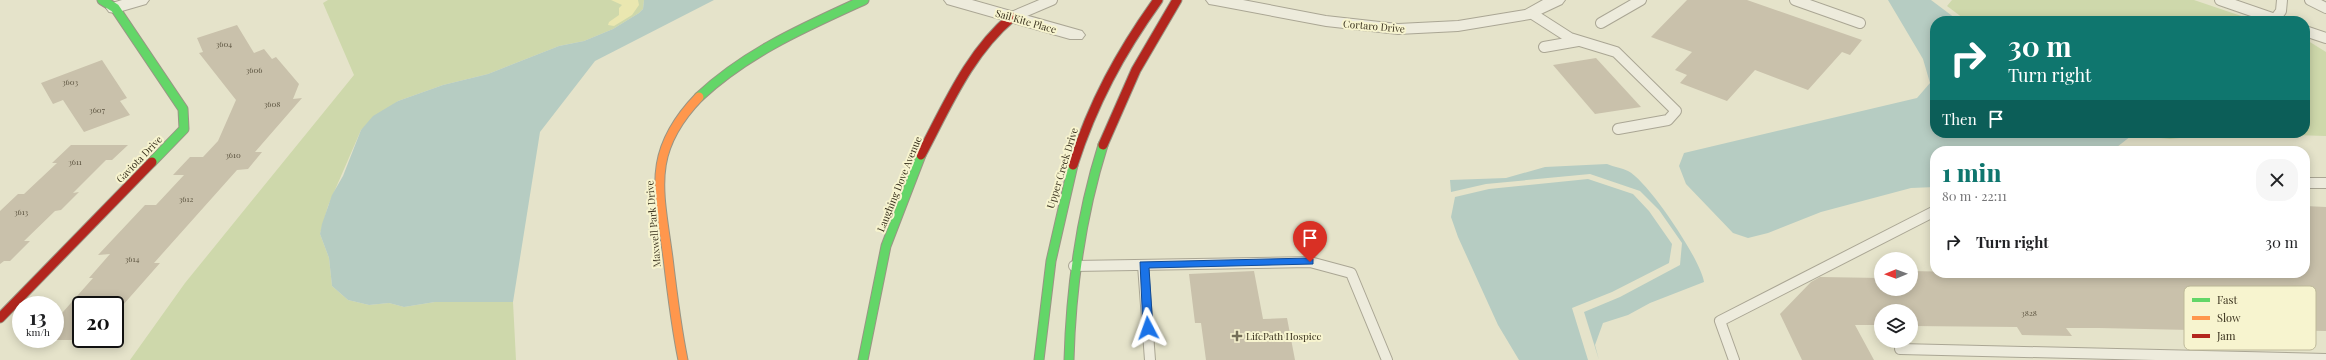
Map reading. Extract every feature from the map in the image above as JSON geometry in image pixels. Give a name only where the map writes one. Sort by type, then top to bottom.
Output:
[{"type":"street","points":[[108,4],[140,0]]},
{"type":"street","name":"Maxwell Park Drive","points":[[683,360],[676,331],[660,171],[671,130],[704,89],[744,58],[864,0]]},
{"type":"street","name":"Sail Kite Place","points":[[953,0],[1076,35]]},
{"type":"street","name":"Upper Creek Drive","points":[[1039,360],[1049,266],[1060,208],[1077,149],[1097,100],[1127,43],[1158,0]]},
{"type":"street","points":[[1069,360],[1074,266],[1082,218],[1098,160],[1119,102],[1146,49],[1177,0]]},
{"type":"street","name":"Cortaro Drive","points":[[1215,0],[1326,22],[1398,29],[1458,26],[1531,13],[1556,0]]},
{"type":"street","name":"Gaviota Drive","points":[[0,318],[184,129],[183,109],[108,4]]},
{"type":"street","name":"Laughing Dove Avenue","points":[[863,360],[886,246],[923,149],[963,75],[993,33],[1012,17]]},
{"type":"lane","points":[[1012,17],[1052,0]]},
{"type":"lane","points":[[1601,23],[1641,0]]},
{"type":"lane","points":[[1795,0],[1860,23]]},
{"type":"lane","points":[[2220,0],[2266,16]]},
{"type":"lane","points":[[2279,16],[2282,0]]},
{"type":"lane","points":[[2310,0],[2326,8]]},
{"type":"lane","points":[[1531,13],[1570,38],[1616,52],[1676,111],[1668,120],[1618,129]]},
{"type":"lane","points":[[2310,33],[2326,38]]},
{"type":"lane","points":[[1544,47],[1580,41]]},
{"type":"lane","points":[[2310,183],[2326,183]]},
{"type":"lane","points":[[1734,360],[1720,321],[1930,214]]},
{"type":"lane","points":[[1074,266],[1310,262],[1351,273],[1387,360]]},
{"type":"lane","points":[[1143,265],[1150,360]]},
{"type":"lane","points":[[1900,349],[1967,355],[2326,359]]},
{"type":"green space","points":[[328,0],[644,0],[643,9],[639,13],[613,29],[584,41],[559,46],[488,74],[443,85],[398,101],[361,130],[328,206],[320,234],[329,258],[332,286],[348,300],[369,305],[389,303],[404,307],[435,302],[513,302],[516,360],[130,360],[185,283],[354,75],[323,3]]},
{"type":"green space","points":[[1952,0],[2194,0],[2241,16],[1960,16],[1947,6]]},
{"type":"green space","points":[[2310,42],[2326,52],[2326,136],[2310,135]]},
{"type":"green space","points":[[2160,138],[2180,138],[2170,139]]},
{"type":"sand","points":[[611,0],[638,0],[639,5],[632,15],[614,26],[608,25],[609,22],[619,15],[619,8],[622,5]]},
{"type":"shaded area","points":[[644,0],[714,0],[595,61],[540,132],[513,302],[435,302],[404,307],[389,303],[369,305],[348,300],[332,286],[329,258],[320,234],[322,224],[332,195],[343,176],[361,130],[373,116],[398,101],[443,85],[488,74],[559,46],[584,41],[613,29],[639,13],[643,9]]},
{"type":"shaded area","points":[[1888,0],[1931,0],[1952,16],[1930,16],[1930,83],[1923,59]]},
{"type":"shaded area","points":[[1930,83],[1930,138],[2128,138],[2118,146],[1930,146],[1930,187],[1911,188],[1821,212],[1768,233],[1748,238],[1733,233],[1686,184],[1679,166],[1684,153],[1917,98]]},
{"type":"shaded area","points":[[1607,164],[1628,171],[1648,189],[1684,240],[1701,271],[1704,282],[1650,303],[1628,315],[1603,323],[1595,345],[1599,360],[1584,312],[1620,297],[1680,265],[1682,243],[1659,210],[1640,191],[1590,174],[1486,184],[1451,192],[1450,180],[1506,178],[1545,167]]},
{"type":"shaded area","points":[[1588,179],[1633,194],[1649,211],[1672,244],[1669,263],[1612,292],[1572,308],[1588,360],[1519,360],[1498,325],[1458,237],[1451,217],[1455,197],[1489,189]]},
{"type":"building","points":[[1687,0],[1747,0],[1862,40],[1850,55],[1842,52],[1808,90],[1755,70],[1727,101],[1680,83],[1687,75],[1675,70],[1692,52],[1651,37]]},
{"type":"building","points":[[237,25],[254,53],[264,49],[272,59],[276,57],[299,84],[293,99],[302,98],[255,152],[262,152],[248,169],[237,170],[154,263],[160,263],[124,304],[124,296],[77,296],[93,278],[89,278],[110,254],[98,255],[145,205],[156,205],[184,175],[173,175],[190,157],[203,157],[218,141],[236,100],[199,53],[203,52],[197,38]]},
{"type":"building","points":[[1596,58],[1641,107],[1595,114],[1553,65]]},
{"type":"building","points":[[102,60],[127,98],[120,101],[130,115],[84,132],[63,100],[53,104],[41,83]]},
{"type":"building","points":[[71,145],[128,145],[112,160],[106,160],[73,193],[79,192],[61,210],[55,211],[24,241],[30,241],[10,261],[4,261],[0,264],[0,211],[18,194],[24,194],[57,163],[52,163]]},
{"type":"building","points":[[2310,206],[2326,207],[2326,331],[2316,331],[2316,286],[2184,286],[2184,330],[2066,328],[2072,336],[2022,335],[2017,327],[1918,326],[1918,304],[1874,304],[1874,325],[1855,325],[1874,360],[1802,360],[1780,314],[1811,282],[1820,277],[1874,278],[1874,296],[1918,296],[1918,271],[1930,271],[1930,278],[2310,278]]},
{"type":"building","points":[[1254,271],[1263,319],[1287,318],[1295,360],[1206,360],[1201,323],[1195,323],[1189,274]]},
{"type":"building","points":[[72,302],[72,340],[64,340],[64,311]]},
{"type":"traffic: fast","points":[[102,0],[115,8],[183,109],[184,129],[152,162]]},
{"type":"traffic: fast","points":[[699,97],[735,66],[756,53],[798,30],[864,0]]},
{"type":"traffic: fast","points":[[1069,360],[1071,305],[1077,251],[1088,197],[1103,145]]},
{"type":"traffic: fast","points":[[863,360],[886,246],[921,155]]},
{"type":"traffic: fast","points":[[1039,360],[1047,286],[1055,237],[1073,165]]},
{"type":"traffic: slow","points":[[683,360],[675,317],[660,208],[658,179],[665,149],[673,130],[691,105],[699,97]]},
{"type":"traffic: jam","points":[[1073,165],[1090,118],[1112,71],[1128,42],[1158,0]]},
{"type":"traffic: jam","points":[[1103,145],[1126,88],[1155,35],[1177,0]]},
{"type":"traffic: jam","points":[[921,155],[963,75],[993,33],[1012,17]]},
{"type":"traffic: jam","points":[[0,318],[152,162]]},
{"type":"place","name":"LifePath Hospice","points":[[1237,336]]},
{"type":"route","points":[[1148,328],[1143,265],[1310,262]]}]
